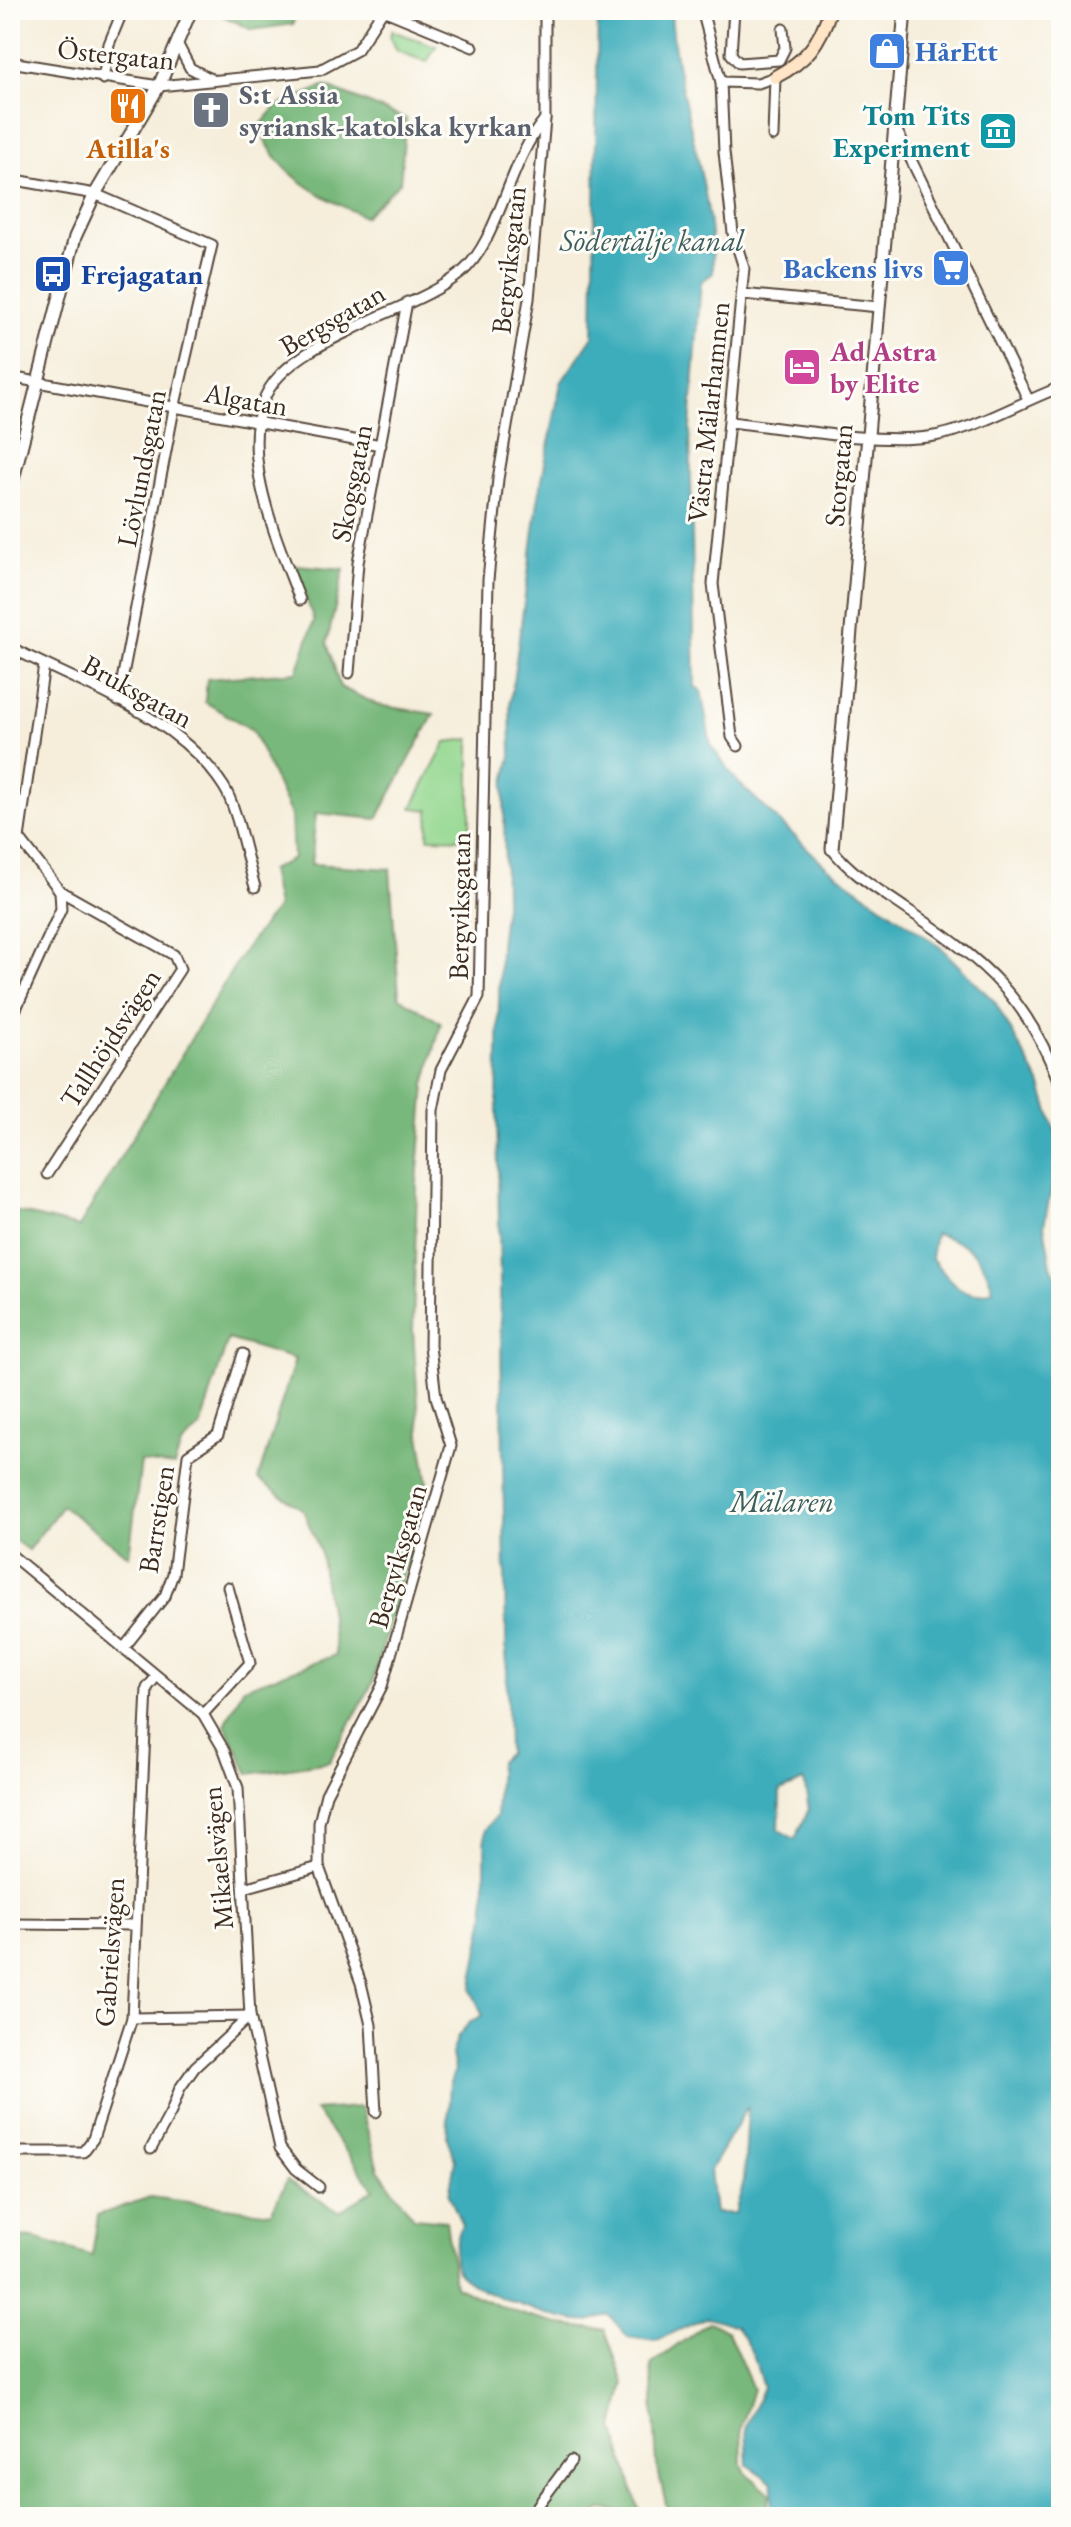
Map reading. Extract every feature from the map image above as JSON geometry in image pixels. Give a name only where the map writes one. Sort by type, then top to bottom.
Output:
[{"type":"main road","points":[[775,77],[798,65],[814,48],[830,10]]},
{"type":"street","points":[[103,79],[109,44],[123,10]]},
{"type":"street","points":[[10,491],[75,237],[95,194],[159,86],[191,10]]},
{"type":"street","points":[[383,10],[473,47]]},
{"type":"street","name":"Östergatan","points":[[10,62],[159,86],[320,70],[357,50],[383,10]]},
{"type":"street","name":"Bergviksgatan","points":[[376,2112],[368,2011],[319,1867],[319,1823],[324,1797],[382,1686],[451,1446],[436,1397],[430,1346],[433,1110],[441,1070],[479,997],[488,580],[498,479],[529,299],[545,119],[545,10]]},
{"type":"street","name":"Västra Mälarhamnen","points":[[702,10],[721,82],[724,152],[733,233],[744,268],[713,584],[732,737],[738,746]]},
{"type":"street","points":[[734,10],[731,54],[739,63],[779,60],[785,48],[783,29]]},
{"type":"street","name":"Storgatan","points":[[832,849],[889,159],[896,129],[905,10]]},
{"type":"street","name":"Östergatan","points":[[177,43],[190,68],[218,81]]},
{"type":"street","points":[[721,82],[758,83],[775,77],[773,136]]},
{"type":"street","name":"Bergsgatan","points":[[300,600],[263,502],[256,422],[263,397],[280,375],[313,350],[462,272],[484,241],[528,138],[545,119]]},
{"type":"street","points":[[896,129],[1028,399]]},
{"type":"street","points":[[10,179],[95,194]]},
{"type":"street","name":"Lövlundsgatan","points":[[95,194],[212,245],[174,409],[118,701]]},
{"type":"street","points":[[742,294],[879,307]]},
{"type":"street","name":"Skogsgatan","points":[[349,673],[358,563],[407,302]]},
{"type":"street","name":"Algatan","points":[[10,377],[381,445]]},
{"type":"street","points":[[730,422],[866,435],[926,437],[965,428],[1061,387]]},
{"type":"street","name":"Bruksgatan","points":[[10,647],[118,701],[193,747],[226,789],[255,887]]},
{"type":"street","points":[[10,853],[19,838],[44,665]]},
{"type":"street","name":"Tallhöjdsvägen","points":[[19,838],[60,891],[174,955],[180,969],[47,1174]]},
{"type":"street","points":[[832,849],[848,868],[964,947],[999,978],[1041,1043],[1061,1088]]},
{"type":"street","points":[[10,1022],[61,909],[60,891]]},
{"type":"street","name":"Barrstigen","points":[[123,1649],[165,1596],[173,1574],[188,1455],[218,1435],[243,1354]]},
{"type":"street","name":"Mikaelsvägen","points":[[10,1554],[203,1714],[224,1750],[238,1788],[250,2016],[280,2148],[296,2169],[319,2187]]},
{"type":"street","points":[[203,1714],[250,1663],[228,1587]]},
{"type":"street","name":"Gabrielsvägen","points":[[10,2152],[83,2152],[93,2139],[132,2018],[147,1688],[156,1677]]},
{"type":"street","points":[[244,1888],[319,1867]]},
{"type":"street","points":[[10,1924],[135,1925]]},
{"type":"street","points":[[132,2018],[250,2016]]},
{"type":"street","points":[[151,2149],[180,2088],[195,2067],[250,2016]]},
{"type":"street","points":[[537,2517],[536,2508],[571,2461]]},
{"type":"green space","points":[[211,10],[295,10],[293,24],[252,30]]},
{"type":"green space","points":[[392,31],[436,46],[427,62],[397,51],[390,36]]},
{"type":"green space","points":[[325,86],[406,119],[400,182],[364,217],[316,191],[289,172],[268,145],[259,127],[277,106]]},
{"type":"green space","points":[[295,565],[344,569],[327,642],[340,687],[378,705],[434,714],[377,819],[316,813],[311,864],[390,869],[399,997],[441,1023],[425,1085],[417,1182],[413,1330],[420,1434],[428,1485],[372,1684],[329,1762],[249,1774],[225,1725],[243,1688],[336,1655],[320,1551],[303,1510],[258,1479],[295,1359],[228,1339],[200,1428],[181,1445],[174,1466],[141,1462],[129,1556],[62,1506],[28,1550],[10,1537],[10,1210],[79,1227],[244,950],[277,907],[270,870],[293,859],[291,815],[252,730],[205,702],[207,679],[297,672],[314,621]]},
{"type":"green space","points":[[470,739],[470,839],[428,838],[429,810],[412,808],[446,742]]},
{"type":"green space","points":[[361,2107],[378,2169],[414,2218],[446,2221],[455,2286],[528,2316],[566,2326],[605,2329],[624,2383],[614,2429],[640,2513],[601,2509],[592,2517],[10,2517],[10,2237],[35,2238],[92,2256],[98,2215],[150,2197],[271,2213],[287,2180],[339,2212],[374,2189],[315,2110]]},
{"type":"green space","points":[[709,2322],[728,2332],[753,2389],[741,2428],[742,2465],[746,2473],[770,2493],[764,2517],[669,2517],[657,2465],[651,2365]]},
{"type":"water","name":"Mälaren","points":[[598,10],[671,10],[679,76],[712,240],[713,273],[701,282],[690,428],[695,687],[701,690],[711,746],[738,782],[827,867],[939,946],[995,1002],[1040,1083],[1060,1147],[1044,1225],[1051,1265],[1061,1287],[1061,2517],[770,2517],[773,2482],[748,2465],[746,2427],[763,2388],[753,2354],[736,2326],[708,2317],[655,2341],[628,2337],[608,2314],[590,2321],[551,2315],[479,2287],[455,2267],[455,2248],[462,2225],[449,2195],[455,2160],[447,2138],[450,2082],[455,2070],[452,2054],[458,2036],[469,2023],[483,2015],[471,1990],[485,1916],[485,1830],[496,1816],[499,1762],[508,1753],[497,1108],[500,944],[505,906],[504,786],[511,756],[510,704],[539,494],[561,383],[593,336]],"holes":[[[935,1234],[957,1242],[973,1253],[985,1268],[993,1290],[972,1293],[957,1287],[931,1258]],[[804,1781],[809,1809],[795,1839],[779,1830],[780,1791]],[[748,2106],[744,2181],[735,2213],[715,2213],[710,2170]]]},
{"type":"place","name":"HårEtt","points":[[887,51]]},
{"type":"place","name":"Atilla's","points":[[128,106]]},
{"type":"place","name":"S:t Assia syriansk-katolska kyrkan","points":[[211,110]]},
{"type":"place","name":"Tom Tits Experiment","points":[[998,131]]},
{"type":"place","name":"Backens livs","points":[[951,268]]},
{"type":"place","name":"Frejagatan","points":[[53,274]]},
{"type":"place","name":"Ad Astra by Elite","points":[[802,367]]},
{"type":"water label","name":"Södertälje kanal","points":[[652,241]]}]
